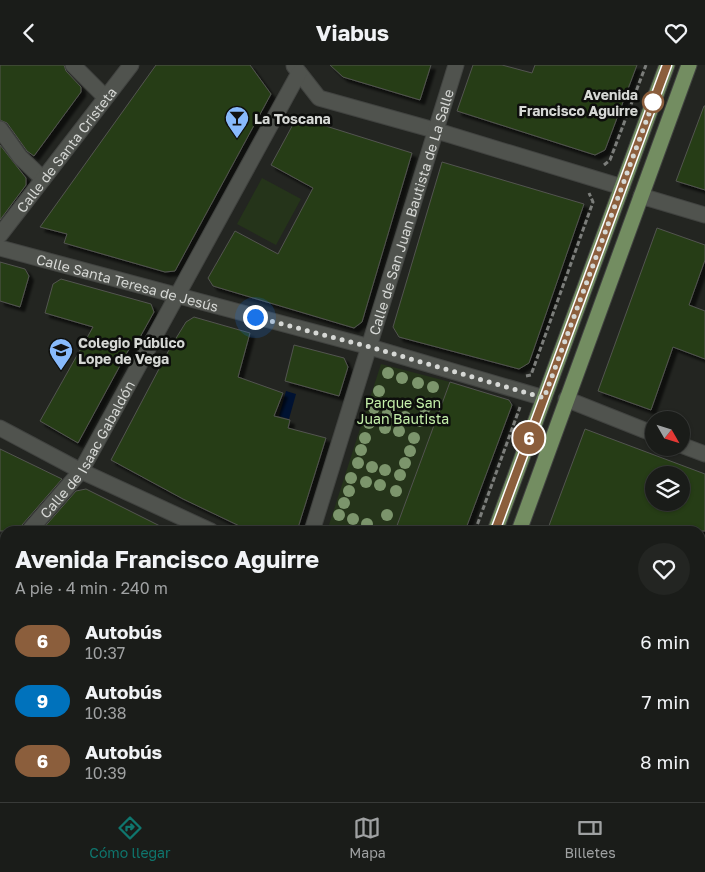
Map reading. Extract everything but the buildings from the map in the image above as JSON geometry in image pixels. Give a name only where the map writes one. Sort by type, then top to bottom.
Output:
[{"type":"main road","points":[[497,526],[667,65]]},
{"type":"main road","points":[[521,526],[689,65]]},
{"type":"street","points":[[73,65],[106,97]]},
{"type":"street","name":"Calle de Santa Cristeta","points":[[0,235],[131,65]]},
{"type":"street","name":"Calle de San Juan Bautista de La Salle","points":[[314,526],[370,347],[434,130],[456,65]]},
{"type":"street","points":[[296,69],[319,98],[434,130],[622,187]]},
{"type":"street","name":"Calle de Isaac Gabaldón","points":[[33,526],[81,471],[178,298],[296,69]]},
{"type":"street","points":[[0,129],[20,157],[43,179]]},
{"type":"street","points":[[641,196],[705,215]]},
{"type":"street","name":"Calle Santa Teresa de Jesús","points":[[0,248],[178,298],[370,347],[544,398]]},
{"type":"street","points":[[566,399],[645,430]]},
{"type":"street","points":[[0,427],[81,471],[199,526]]},
{"type":"street","points":[[690,448],[705,454]]},
{"type":"path","points":[[596,170],[610,160],[646,65]]},
{"type":"path","points":[[525,376],[531,375],[593,202],[589,191]]},
{"type":"path","points":[[476,526],[520,407],[518,400]]},
{"type":"green space","points":[[262,178],[301,199],[276,245],[237,224]]},
{"type":"green space","name":"Parque San Juan Bautista","points":[[381,364],[450,382],[397,526],[329,526]]},
{"type":"water","points":[[286,391],[296,394],[289,419],[279,416]]},
{"type":"bus line","name":"6","points":[[497,526],[667,65]]},
{"type":"place","name":"Avenida Francisco Aguirre","points":[[653,102]]},
{"type":"place","name":"La Toscana","points":[[237,139]]},
{"type":"place","name":"Colegio Público Lope de Vega","points":[[61,371]]},
{"type":"route","points":[[255,317],[370,347],[544,398],[654,100],[653,102]]}]
